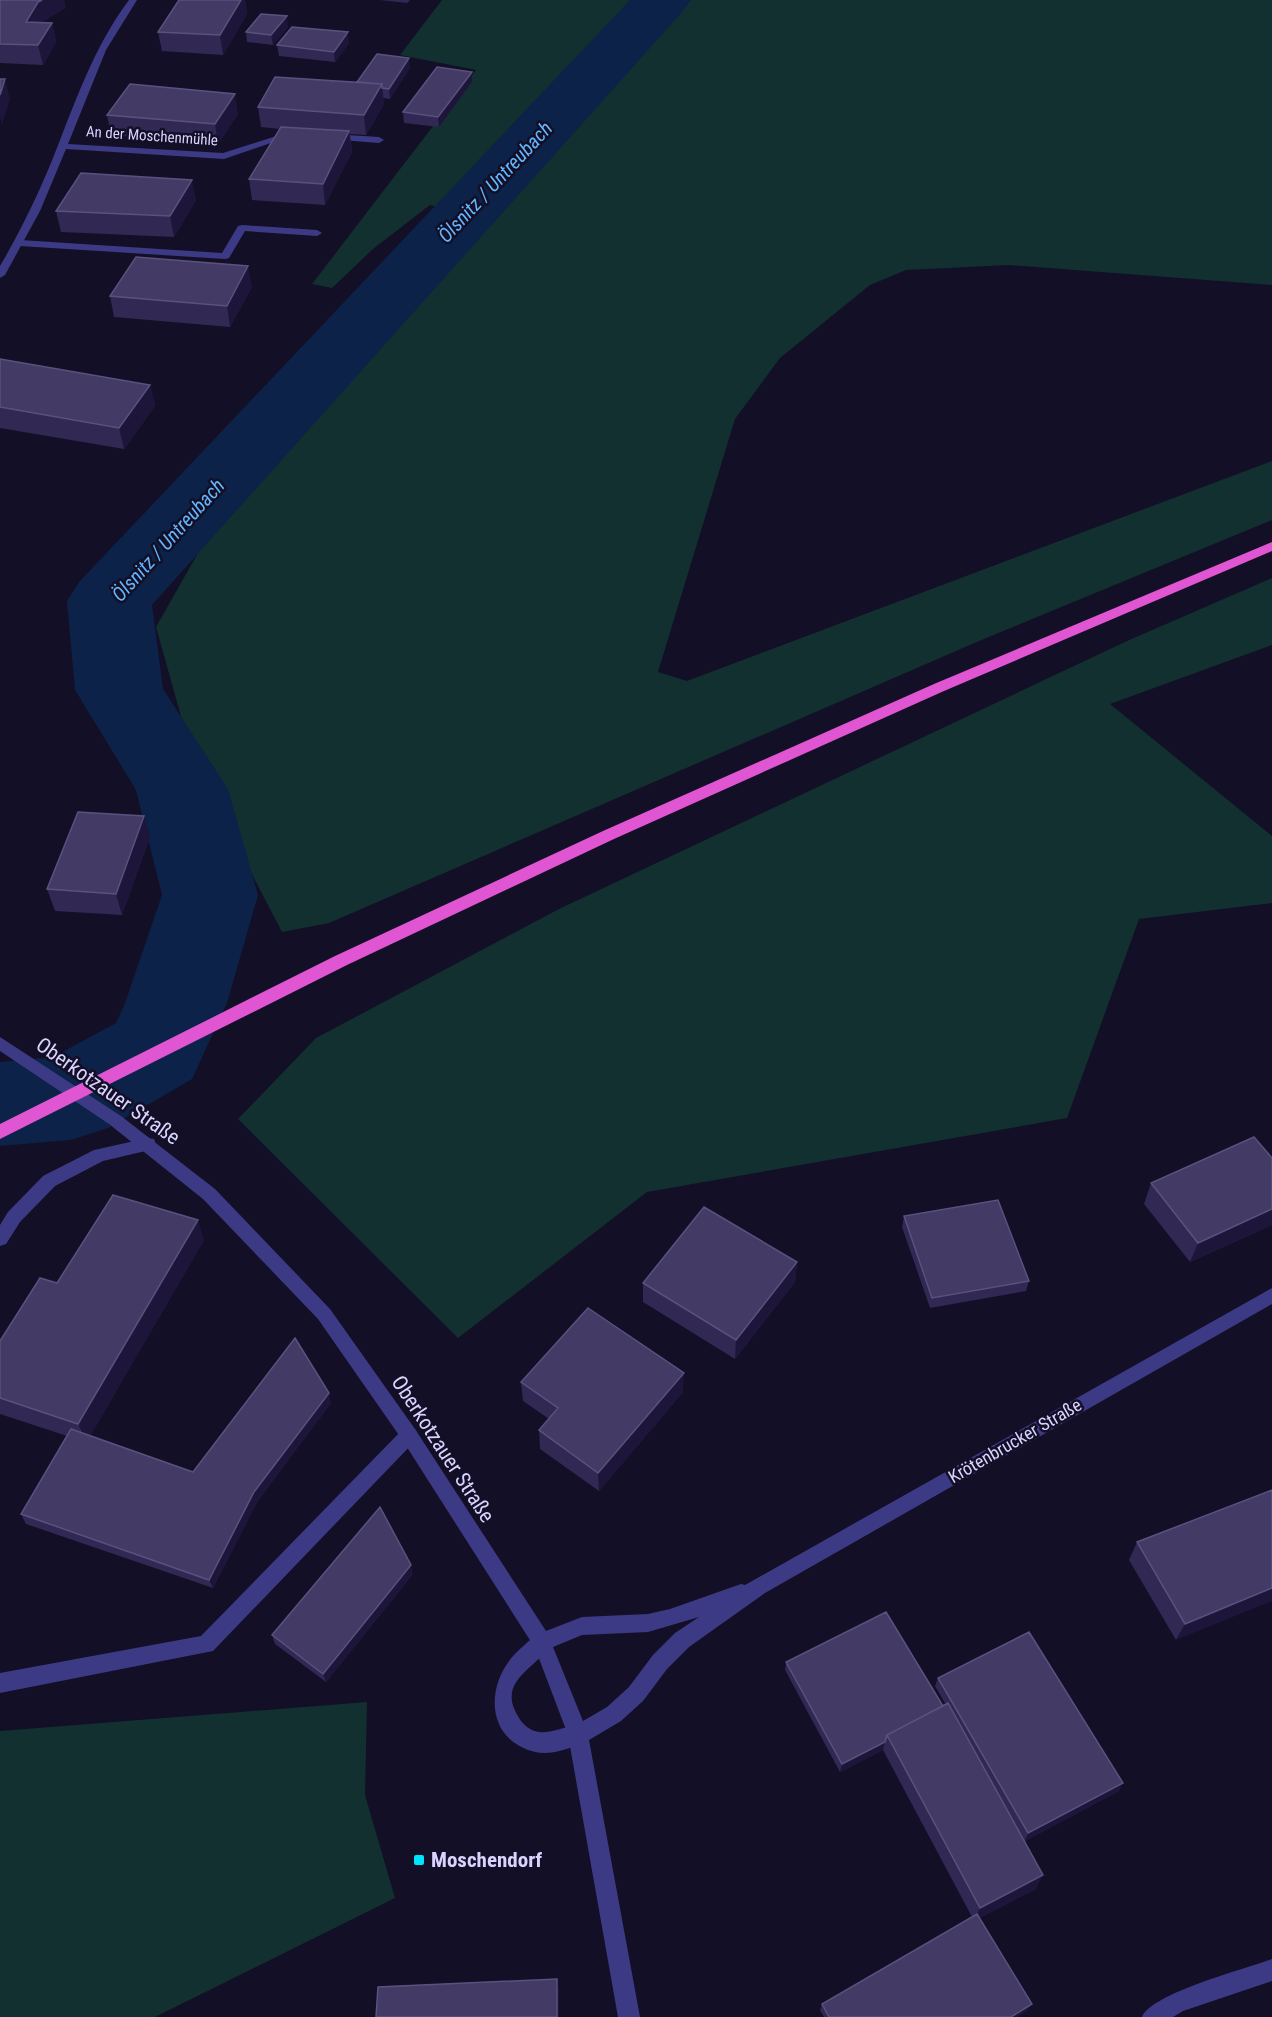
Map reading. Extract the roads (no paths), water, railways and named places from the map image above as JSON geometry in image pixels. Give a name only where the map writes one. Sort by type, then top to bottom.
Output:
[{"type":"highway","points":[[0,1132],[388,937],[726,780],[1072,629],[1272,546]]},
{"type":"street","name":"An der Moschenmühle","points":[[0,275],[29,226],[93,69],[118,19],[133,0]]},
{"type":"street","name":"An der Moschenmühle","points":[[63,146],[224,156],[290,134],[301,135]]},
{"type":"street","points":[[323,136],[379,140]]},
{"type":"street","points":[[20,243],[225,256],[242,228],[317,233]]},
{"type":"street","name":"Oberkotzauer Straße","points":[[0,1043],[115,1120],[209,1194],[324,1314],[409,1435],[542,1642],[578,1735],[629,2017]]},
{"type":"street","points":[[0,1239],[14,1217],[49,1181],[99,1155],[148,1144]]},
{"type":"street","name":"Krötenbrucker Straße","points":[[758,1587],[670,1618],[648,1623],[582,1626],[542,1642],[518,1664],[505,1683],[504,1710],[513,1728],[529,1740],[547,1743],[578,1735],[614,1714],[636,1694],[660,1662],[682,1640],[758,1587],[1272,1294]]},
{"type":"street","points":[[0,1683],[206,1644],[409,1435]]},
{"type":"street","points":[[1153,2017],[1178,2002],[1272,1970]]},
{"type":"waterway","name":"Ölsnitz / Untreubach","points":[[0,1104],[71,1098],[155,1050],[176,1003],[210,895],[182,789],[119,690],[109,601],[662,0]]},
{"type":"place","name":"Moschendorf","points":[[419,1860]]}]
